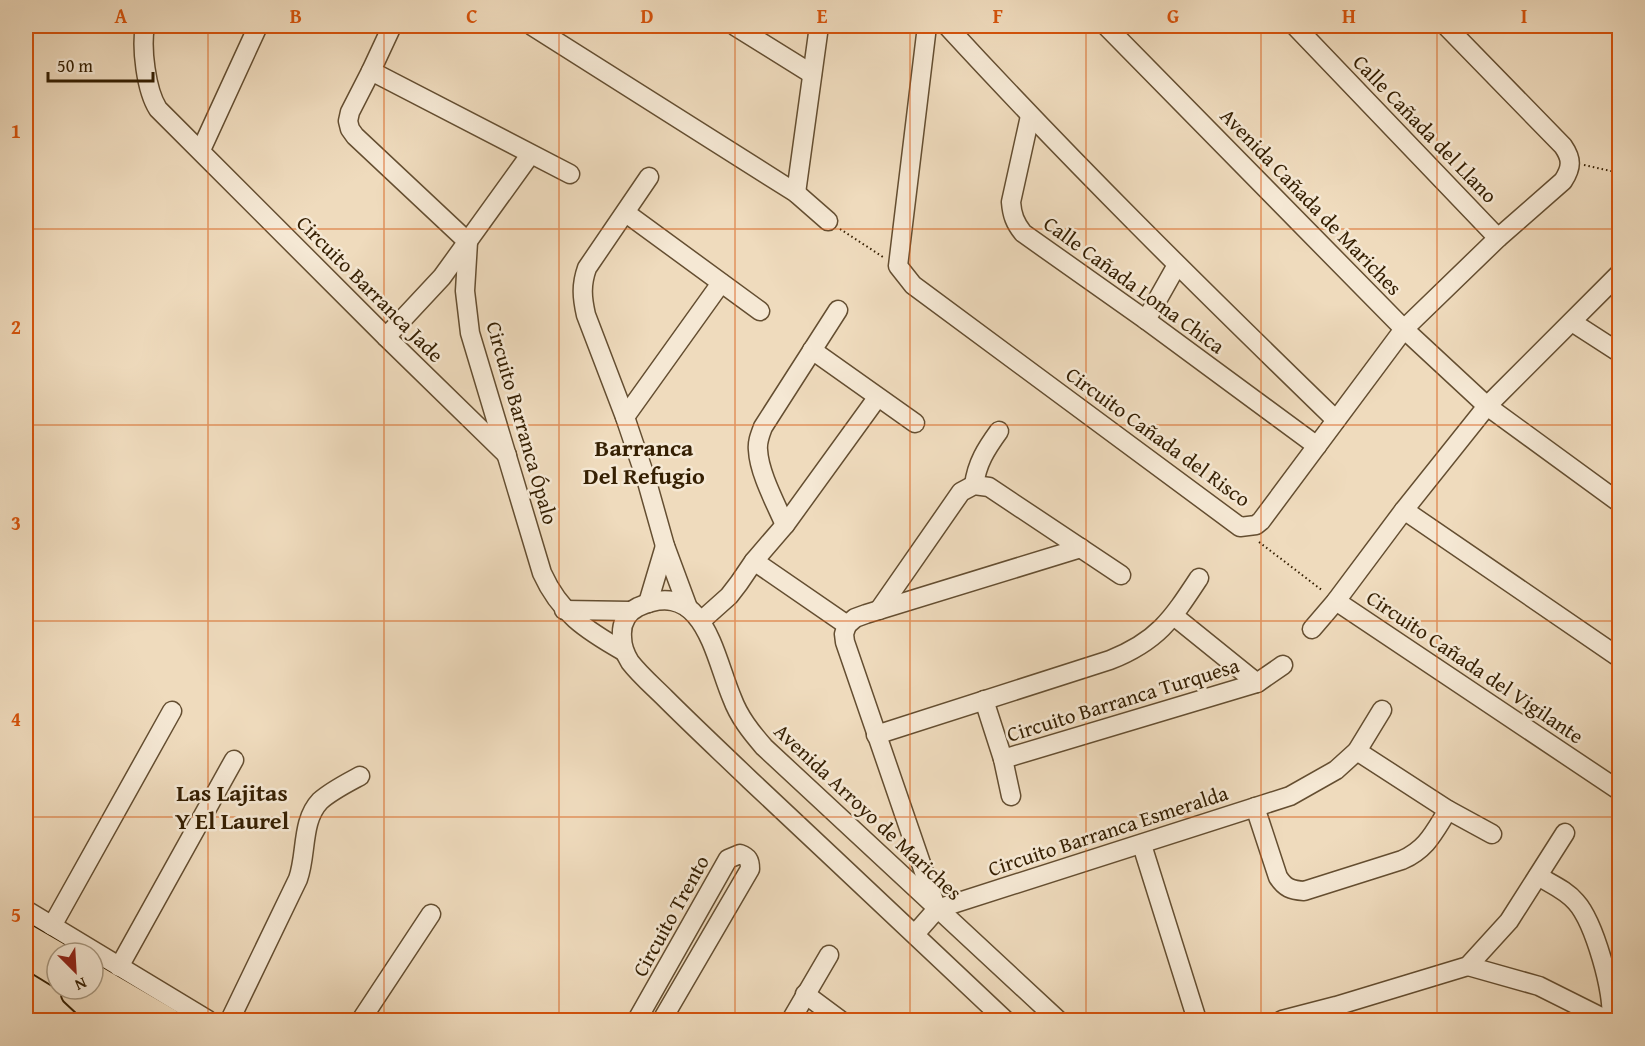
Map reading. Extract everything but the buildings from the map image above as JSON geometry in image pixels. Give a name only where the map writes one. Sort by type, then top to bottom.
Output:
[{"type":"main road","points":[[26,935],[45,946]]},
{"type":"main road","points":[[26,956],[45,968]]},
{"type":"main road","points":[[105,982],[170,1020]]},
{"type":"main road","points":[[81,1001],[101,1020]]},
{"type":"main road","points":[[102,1001],[136,1020]]},
{"type":"street","name":"Circuito Barranca Jade","points":[[145,26],[144,44],[152,98],[158,109],[386,338],[509,457]]},
{"type":"street","points":[[201,150],[258,26]]},
{"type":"street","points":[[392,26],[350,112],[348,121],[350,129],[468,242]]},
{"type":"street","points":[[532,26],[796,193],[828,221]]},
{"type":"street","points":[[735,26],[812,74]]},
{"type":"street","points":[[796,193],[819,26]]},
{"type":"street","points":[[898,266],[927,26]]},
{"type":"street","name":"Calle Cañada Loma Chica","points":[[947,26],[1030,116],[1177,265],[1336,420]]},
{"type":"street","name":"Avenida Cañada de Mariches","points":[[1106,26],[1404,329],[1487,406],[1620,503]]},
{"type":"street","name":"Calle Cañada del Llano","points":[[1295,26],[1498,238]]},
{"type":"street","points":[[1446,26],[1563,146],[1571,162]]},
{"type":"street","points":[[371,71],[570,174]]},
{"type":"street","name":"Calle Cañada Loma Chica","points":[[1030,116],[1011,202],[1011,213],[1023,233],[1317,446]]},
{"type":"street","points":[[386,338],[442,277],[530,155]]},
{"type":"street","name":"Circuito Cañada del Risco","points":[[898,266],[913,285],[1240,527],[1256,525],[1404,329],[1498,238],[1563,181],[1571,162]]},
{"type":"street","points":[[649,177],[587,268],[582,282],[582,297],[586,315],[647,482],[665,546],[694,614]]},
{"type":"street","points":[[626,213],[760,311]]},
{"type":"street","name":"Circuito Barranca Ópalo","points":[[468,242],[465,291],[470,333],[542,573],[551,592],[564,610],[593,634],[623,651]]},
{"type":"street","points":[[1146,320],[1177,265]]},
{"type":"street","points":[[442,277],[465,291]]},
{"type":"street","points":[[625,417],[721,283]]},
{"type":"street","name":"Circuito Cañada del Vigilante","points":[[1616,285],[1572,322],[1487,406],[1404,510],[1336,601],[1620,791]]},
{"type":"street","points":[[785,525],[760,464],[759,438],[763,427],[838,310]]},
{"type":"street","points":[[1572,322],[1620,352]]},
{"type":"street","points":[[812,350],[915,423]]},
{"type":"street","points":[[694,614],[729,596],[754,561],[785,525],[878,398]]},
{"type":"street","points":[[974,485],[976,469],[982,455],[999,431]]},
{"type":"street","points":[[879,610],[961,492],[974,485],[989,487],[1121,575]]},
{"type":"street","points":[[1404,510],[1620,658]]},
{"type":"street","points":[[648,603],[665,546]]},
{"type":"street","points":[[915,934],[937,909],[845,642],[844,634],[847,625],[855,618],[879,610],[1081,549]]},
{"type":"street","points":[[754,561],[847,625]]},
{"type":"street","name":"Circuito Barranca Turquesa","points":[[876,735],[1134,651],[1154,637],[1174,616],[1199,578]]},
{"type":"street","points":[[1312,629],[1336,601]]},
{"type":"street","points":[[564,610],[630,611],[648,603],[676,602],[694,614]]},
{"type":"street","points":[[630,611],[624,623],[623,651],[638,671],[1005,1020]]},
{"type":"street","name":"Avenida Arroyo de Mariches","points":[[694,614],[712,639],[732,699],[751,732],[764,747],[1058,1020]]},
{"type":"street","name":"Circuito Barranca Turquesa","points":[[1174,616],[1257,683]]},
{"type":"street","name":"Circuito Barranca Turquesa","points":[[1002,759],[1257,683],[1283,665]]},
{"type":"street","name":"Circuito Barranca Turquesa","points":[[984,700],[1011,796]]},
{"type":"street","name":"Circuito Barranca Esmeralda","points":[[937,909],[1290,796],[1336,770],[1357,751],[1382,710]]},
{"type":"street","points":[[52,926],[172,711]]},
{"type":"street","points":[[1357,751],[1448,810],[1491,834]]},
{"type":"street","points":[[119,968],[234,759]]},
{"type":"street","points":[[230,1020],[298,879],[311,814],[320,801],[360,776]]},
{"type":"street","name":"Circuito Barranca Esmeralda","points":[[1255,807],[1283,886],[1292,890],[1304,891],[1402,860],[1414,854],[1425,845],[1448,810]]},
{"type":"street","points":[[1282,1020],[1468,966],[1509,921],[1566,833]]},
{"type":"street","points":[[1142,845],[1197,1020]]},
{"type":"street","name":"Circuito Trento","points":[[637,1020],[728,859],[740,854],[746,856],[750,862],[750,868],[662,1020]]},
{"type":"street","points":[[1468,966],[1539,986],[1609,1020],[1612,1004],[1608,983],[1588,922],[1578,903],[1567,893],[1538,876]]},
{"type":"street","points":[[26,910],[208,1020]]},
{"type":"street","points":[[362,1020],[431,914]]},
{"type":"street","points":[[791,1020],[829,956]]},
{"type":"street","points":[[671,962],[688,973]]},
{"type":"street","points":[[806,994],[840,1020]]},
{"type":"path","points":[[1571,162],[1620,173]]},
{"type":"path","points":[[828,221],[898,266]]},
{"type":"path","points":[[1240,527],[1336,601]]},
{"type":"district","name":"Barranca Del Refugio","points":[[644,462]]},
{"type":"district","name":"Las Lajitas Y El Laurel","points":[[232,807]]}]
